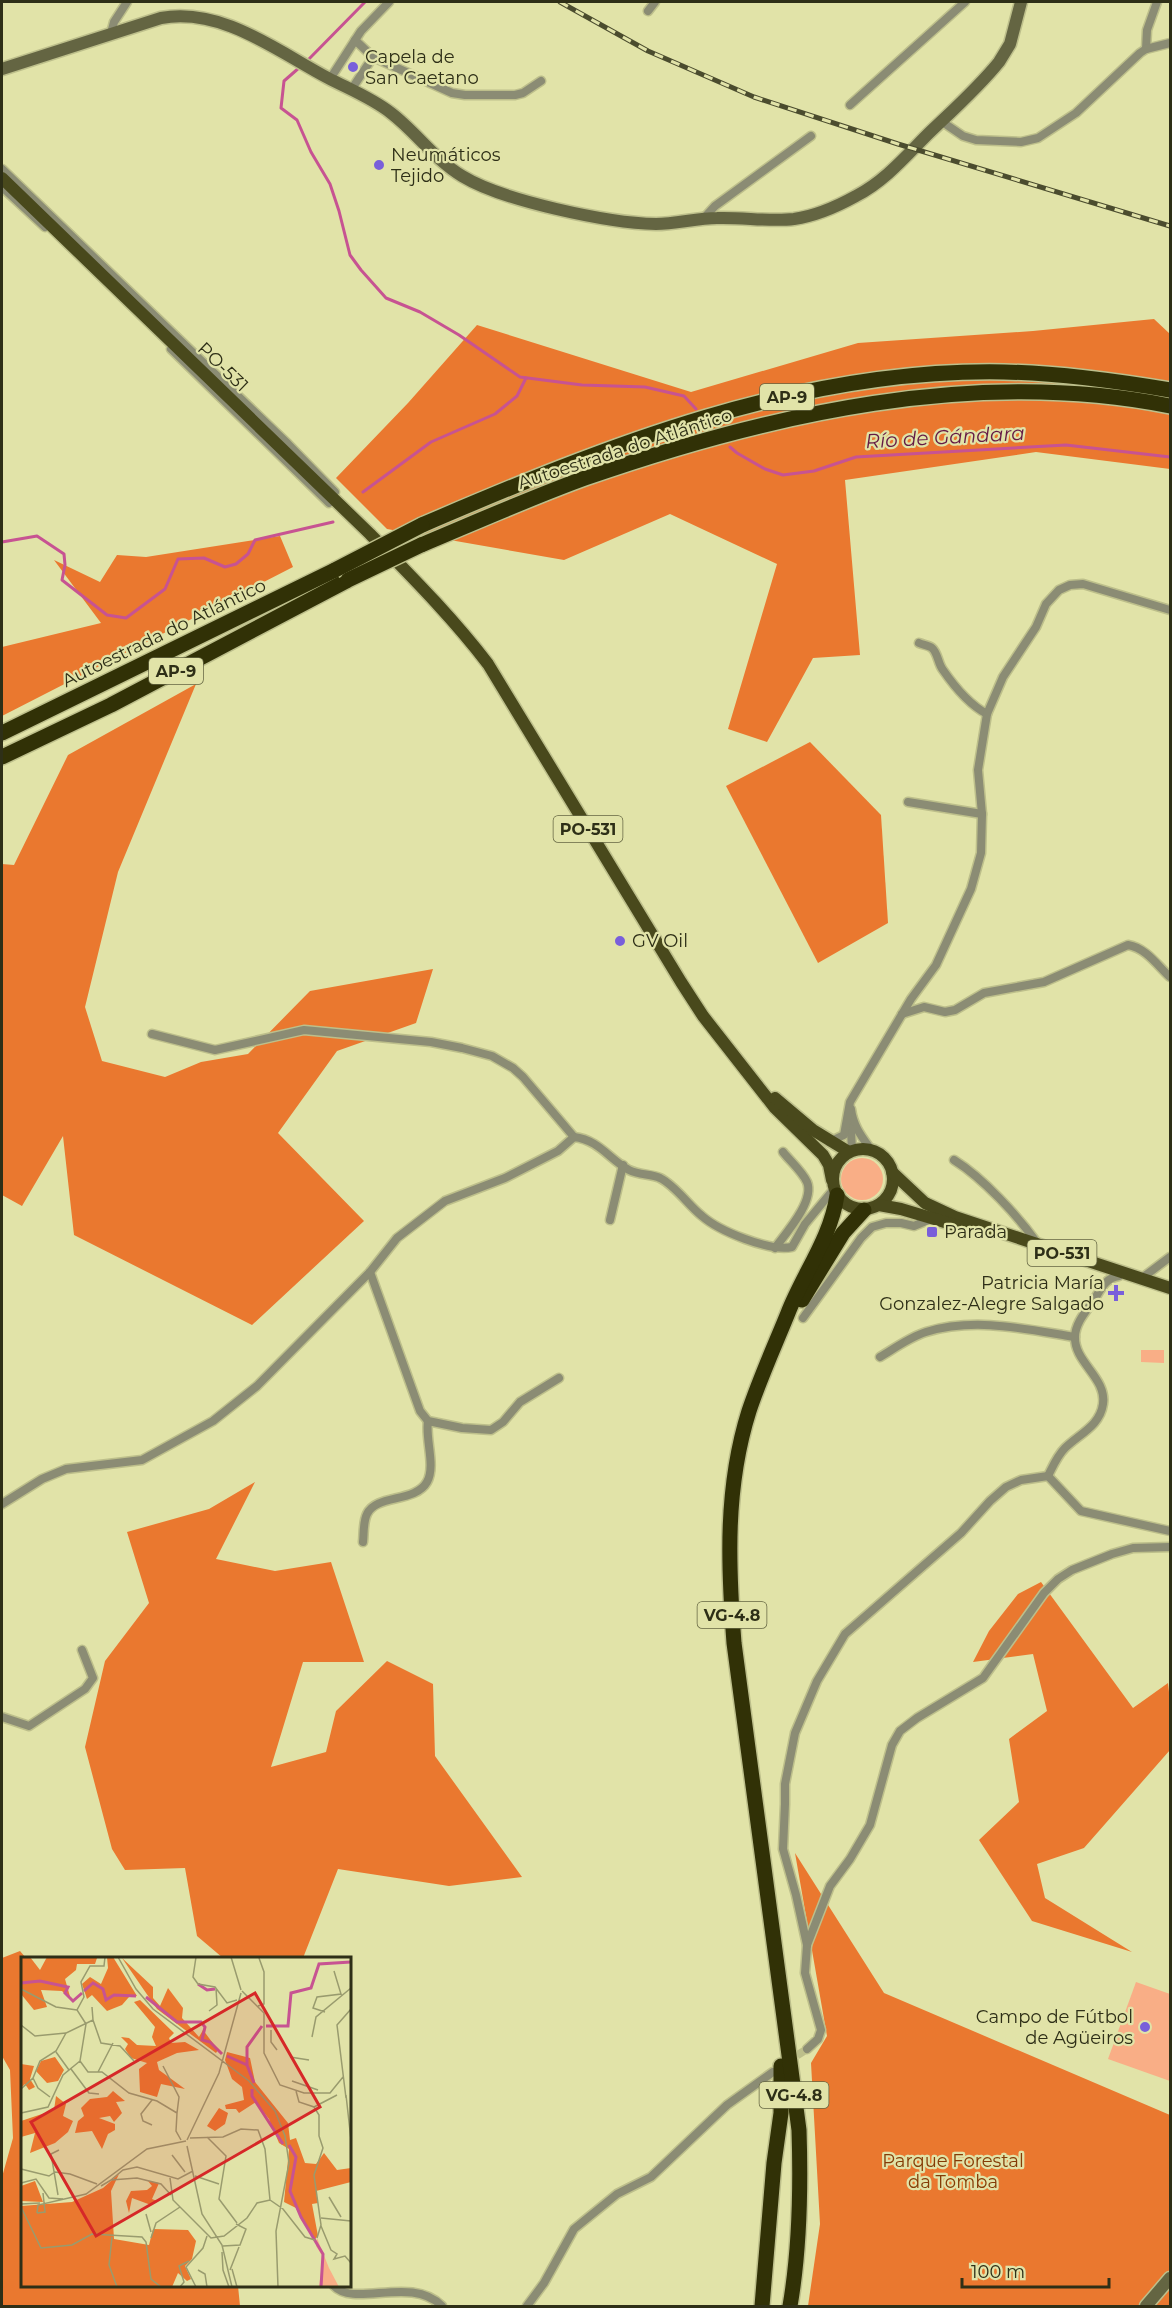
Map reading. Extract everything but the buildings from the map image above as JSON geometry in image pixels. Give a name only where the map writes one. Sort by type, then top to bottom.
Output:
[{"type":"highway","name":"Autoestrada do Atlántico","points":[[2,733],[422,525],[521,483],[724,411],[816,390],[909,376],[1004,372],[1099,379],[1170,390]]},
{"type":"highway","name":"Autoestrada do Atlántico","points":[[2,757],[111,705],[348,580],[421,545],[514,505],[585,478],[668,451],[758,427],[831,412],[898,401],[968,394],[1065,393],[1170,406]]},
{"type":"highway","name":"VG-4.8","points":[[790,2307],[796,2268],[801,2197],[799,2130],[734,1643],[729,1580],[729,1526],[739,1454],[749,1411],[797,1290],[831,1221],[834,1188]]},
{"type":"highway","name":"VG-4.8","points":[[773,1350],[843,1233],[864,1210]]},
{"type":"highway","points":[[762,2307],[782,2085],[764,1930],[766,1884]]},
{"type":"main road","points":[[2,69],[111,33],[173,16],[204,18],[226,24],[393,114],[455,171],[491,189],[557,208],[631,222],[668,223],[704,218],[792,219],[821,212],[857,196],[897,166],[999,62],[1010,44],[1021,2]]},
{"type":"main road","name":"PO-531","points":[[2,178],[419,583],[460,629],[488,664],[703,1016],[775,1108],[823,1155],[829,1166],[834,1188]]},
{"type":"main road","name":"PO-531","points":[[753,1079],[830,1142],[850,1152],[872,1151],[885,1159],[892,1172],[925,1203],[955,1217],[1039,1246],[1150,1276],[1170,1288]]},
{"type":"main road","points":[[850,1152],[836,1164],[834,1188],[845,1205],[864,1210],[879,1205],[889,1194],[893,1180],[892,1172]]},
{"type":"main road","name":"PO-531","points":[[879,1205],[934,1218],[1104,1277],[1119,1276],[1170,1293]]},
{"type":"main road","points":[[1146,2307],[1170,2278]]},
{"type":"street","points":[[111,33],[114,22],[127,2]]},
{"type":"street","points":[[330,79],[362,30],[389,2]]},
{"type":"street","points":[[648,11],[655,2]]},
{"type":"street","points":[[850,105],[965,2]]},
{"type":"street","points":[[1146,49],[1147,30],[1157,2]]},
{"type":"street","points":[[355,40],[373,57],[444,91],[465,95],[515,95],[523,93],[541,81]]},
{"type":"street","points":[[941,121],[963,136],[976,140],[1021,142],[1038,138],[1076,113],[1146,49],[1170,43]]},
{"type":"street","points":[[351,90],[373,57]]},
{"type":"street","points":[[704,218],[715,206],[811,136]]},
{"type":"street","name":"PO-531","points":[[2,169],[288,444],[363,528]]},
{"type":"street","name":"PO-531","points":[[2,187],[154,331],[188,368],[268,444],[363,528]]},
{"type":"street","points":[[830,1142],[844,1135],[850,1102],[902,1014],[936,965],[971,889],[981,853],[982,814],[978,770],[987,714],[1003,677],[1036,627],[1046,604],[1059,590],[1070,585],[1083,584],[1170,610]]},
{"type":"street","points":[[919,644],[935,651],[943,670],[967,698],[987,714]]},
{"type":"street","points":[[908,802],[982,814]]},
{"type":"street","points":[[902,1014],[924,1007],[945,1012],[956,1010],[984,993],[1044,982],[1128,945],[1135,946],[1147,954],[1170,977]]},
{"type":"street","points":[[153,1034],[215,1050],[304,1030],[431,1042],[492,1056],[513,1068],[523,1077],[574,1137],[583,1138],[602,1147],[622,1165],[639,1174],[660,1178],[714,1225],[781,1250],[792,1247],[804,1224],[834,1188]]},
{"type":"street","points":[[850,1102],[855,1125],[872,1151]]},
{"type":"street","points":[[847,1123],[851,1130],[850,1152]]},
{"type":"street","points":[[2,1504],[42,1479],[66,1469],[142,1460],[213,1421],[257,1386],[370,1272],[397,1238],[445,1201],[506,1178],[558,1151],[574,1137]]},
{"type":"street","points":[[775,1248],[801,1212],[809,1194],[807,1182],[783,1152]]},
{"type":"street","points":[[954,1160],[972,1171],[1018,1218],[1039,1246]]},
{"type":"street","points":[[610,1220],[622,1165]]},
{"type":"street","points":[[812,1216],[818,1214],[826,1216],[831,1221]]},
{"type":"street","points":[[802,1318],[861,1238],[872,1227],[886,1223],[914,1226],[934,1218]]},
{"type":"street","points":[[1009,1236],[1017,1232],[1020,1225],[1018,1218]]},
{"type":"street","points":[[1150,1276],[1170,1257]]},
{"type":"street","points":[[370,1272],[420,1411],[428,1421],[462,1428],[491,1430],[503,1422],[520,1402],[559,1378]]},
{"type":"street","points":[[1048,1476],[1063,1450],[1094,1425],[1104,1402],[1099,1384],[1077,1348],[1075,1336],[1080,1320],[1104,1277]]},
{"type":"street","points":[[880,1357],[928,1332],[975,1325],[993,1324],[1075,1336]]},
{"type":"street","points":[[363,1542],[366,1516],[371,1507],[399,1499],[422,1488],[428,1480],[430,1451],[428,1421]]},
{"type":"street","points":[[1048,1476],[1082,1511],[1170,1531]]},
{"type":"street","points":[[807,2049],[818,2039],[821,2030],[805,1973],[807,1945],[783,1849],[785,1784],[795,1733],[817,1681],[845,1634],[961,1533],[1006,1487],[1021,1479],[1048,1476]]},
{"type":"street","points":[[807,1945],[830,1886],[850,1859],[870,1825],[892,1746],[900,1731],[917,1718],[983,1678],[1044,1593],[1058,1579],[1072,1570],[1132,1548],[1170,1547]]},
{"type":"street","points":[[2,1717],[28,1726],[85,1689],[93,1678],[82,1650]]},
{"type":"street","points":[[527,2307],[544,2283],[574,2229],[617,2194],[651,2177],[727,2105],[773,2072]]},
{"type":"street","points":[[335,2287],[350,2294],[411,2292],[427,2296],[442,2307]]},
{"type":"shaded area","points":[[862,1158],[870,1159],[877,1164],[882,1171],[882,1187],[877,1194],[870,1199],[862,1200],[854,1199],[847,1194],[842,1187],[841,1179],[842,1171],[847,1164],[854,1159]]},
{"type":"shaded area","points":[[1141,1350],[1164,1350],[1164,1363],[1141,1362]]},
{"type":"shaded area","name":"Campo de Fútbol de Agüeiros","points":[[1136,1982],[1170,1994],[1170,2081],[1108,2059]]},
{"type":"green space","points":[[1154,319],[1170,334],[1170,469],[1036,452],[845,480],[860,655],[813,658],[767,742],[728,729],[777,564],[670,514],[564,560],[387,529],[336,478],[408,403],[477,325],[691,392],[858,343],[1033,331]]},
{"type":"green space","points":[[280,536],[293,567],[2,716],[2,647],[101,623],[54,560],[100,582],[117,555],[146,557]]},
{"type":"green space","points":[[196,684],[118,872],[85,1007],[102,1061],[165,1077],[201,1062],[248,1054],[310,991],[433,969],[416,1023],[337,1051],[278,1133],[364,1221],[252,1325],[74,1235],[63,1136],[22,1206],[2,1195],[2,864],[14,865],[68,755]]},
{"type":"green space","points":[[810,742],[881,815],[888,923],[818,963],[726,786]]},
{"type":"green space","points":[[255,1482],[216,1559],[275,1571],[331,1562],[364,1662],[303,1662],[271,1767],[326,1752],[336,1711],[387,1661],[433,1684],[435,1756],[522,1877],[449,1886],[338,1869],[303,1957],[222,1957],[197,1936],[185,1868],[125,1870],[112,1849],[85,1747],[105,1661],[149,1603],[127,1532],[209,1509]]},
{"type":"green space","points":[[1041,1582],[1133,1708],[1168,1683],[1170,1750],[1084,1848],[1037,1864],[1045,1898],[1132,1952],[1032,1921],[979,1840],[1019,1802],[1009,1739],[1047,1711],[1033,1654],[973,1662],[989,1631],[1018,1594]]},
{"type":"green space","name":"Parque Forestal da Tomba","points":[[795,1853],[884,1993],[1170,2115],[1170,2306],[808,2306],[820,2224],[811,2063],[827,2036]]},
{"type":"green space","points":[[20,1951],[25,1957],[21,1957],[21,2287],[238,2287],[240,2306],[2,2306],[2,2177],[13,2138],[10,2070],[2,2056],[2,1958]]},
{"type":"waterway","points":[[307,61],[365,2]]},
{"type":"waterway","name":"Río de Gándara","points":[[300,67],[284,81],[281,108],[297,120],[311,152],[330,184],[350,255],[386,298],[420,312],[459,335],[520,377],[582,385],[645,387],[684,396],[696,409]]},
{"type":"waterway","points":[[363,492],[431,442],[495,414],[517,396],[526,378]]},
{"type":"waterway","name":"Río de Gándara","points":[[730,447],[765,469],[783,475],[814,471],[856,457],[1066,445],[1170,457]]},
{"type":"waterway","points":[[2,542],[37,536],[64,554],[65,565],[62,580],[107,615],[126,618],[165,589],[178,559],[204,558],[225,567],[236,564],[248,554],[255,540],[333,522]]},
{"type":"tunnel","points":[[787,2062],[807,2049]]},
{"type":"railway","points":[[560,2],[648,51],[754,97],[898,144],[1170,226]]},
{"type":"place","name":"Capela de San Caetano","points":[[353,67]]},
{"type":"place","name":"Neumáticos Tejido","points":[[379,165]]},
{"type":"place","name":"GV Oil","points":[[620,941]]},
{"type":"place","name":"Parada","points":[[932,1232]]},
{"type":"place","name":"Patricia María Gonzalez-Alegre Salgado","points":[[1116,1293]]},
{"type":"place","name":"Campo de Fútbol de Agüeiros","points":[[1145,2027]]}]
